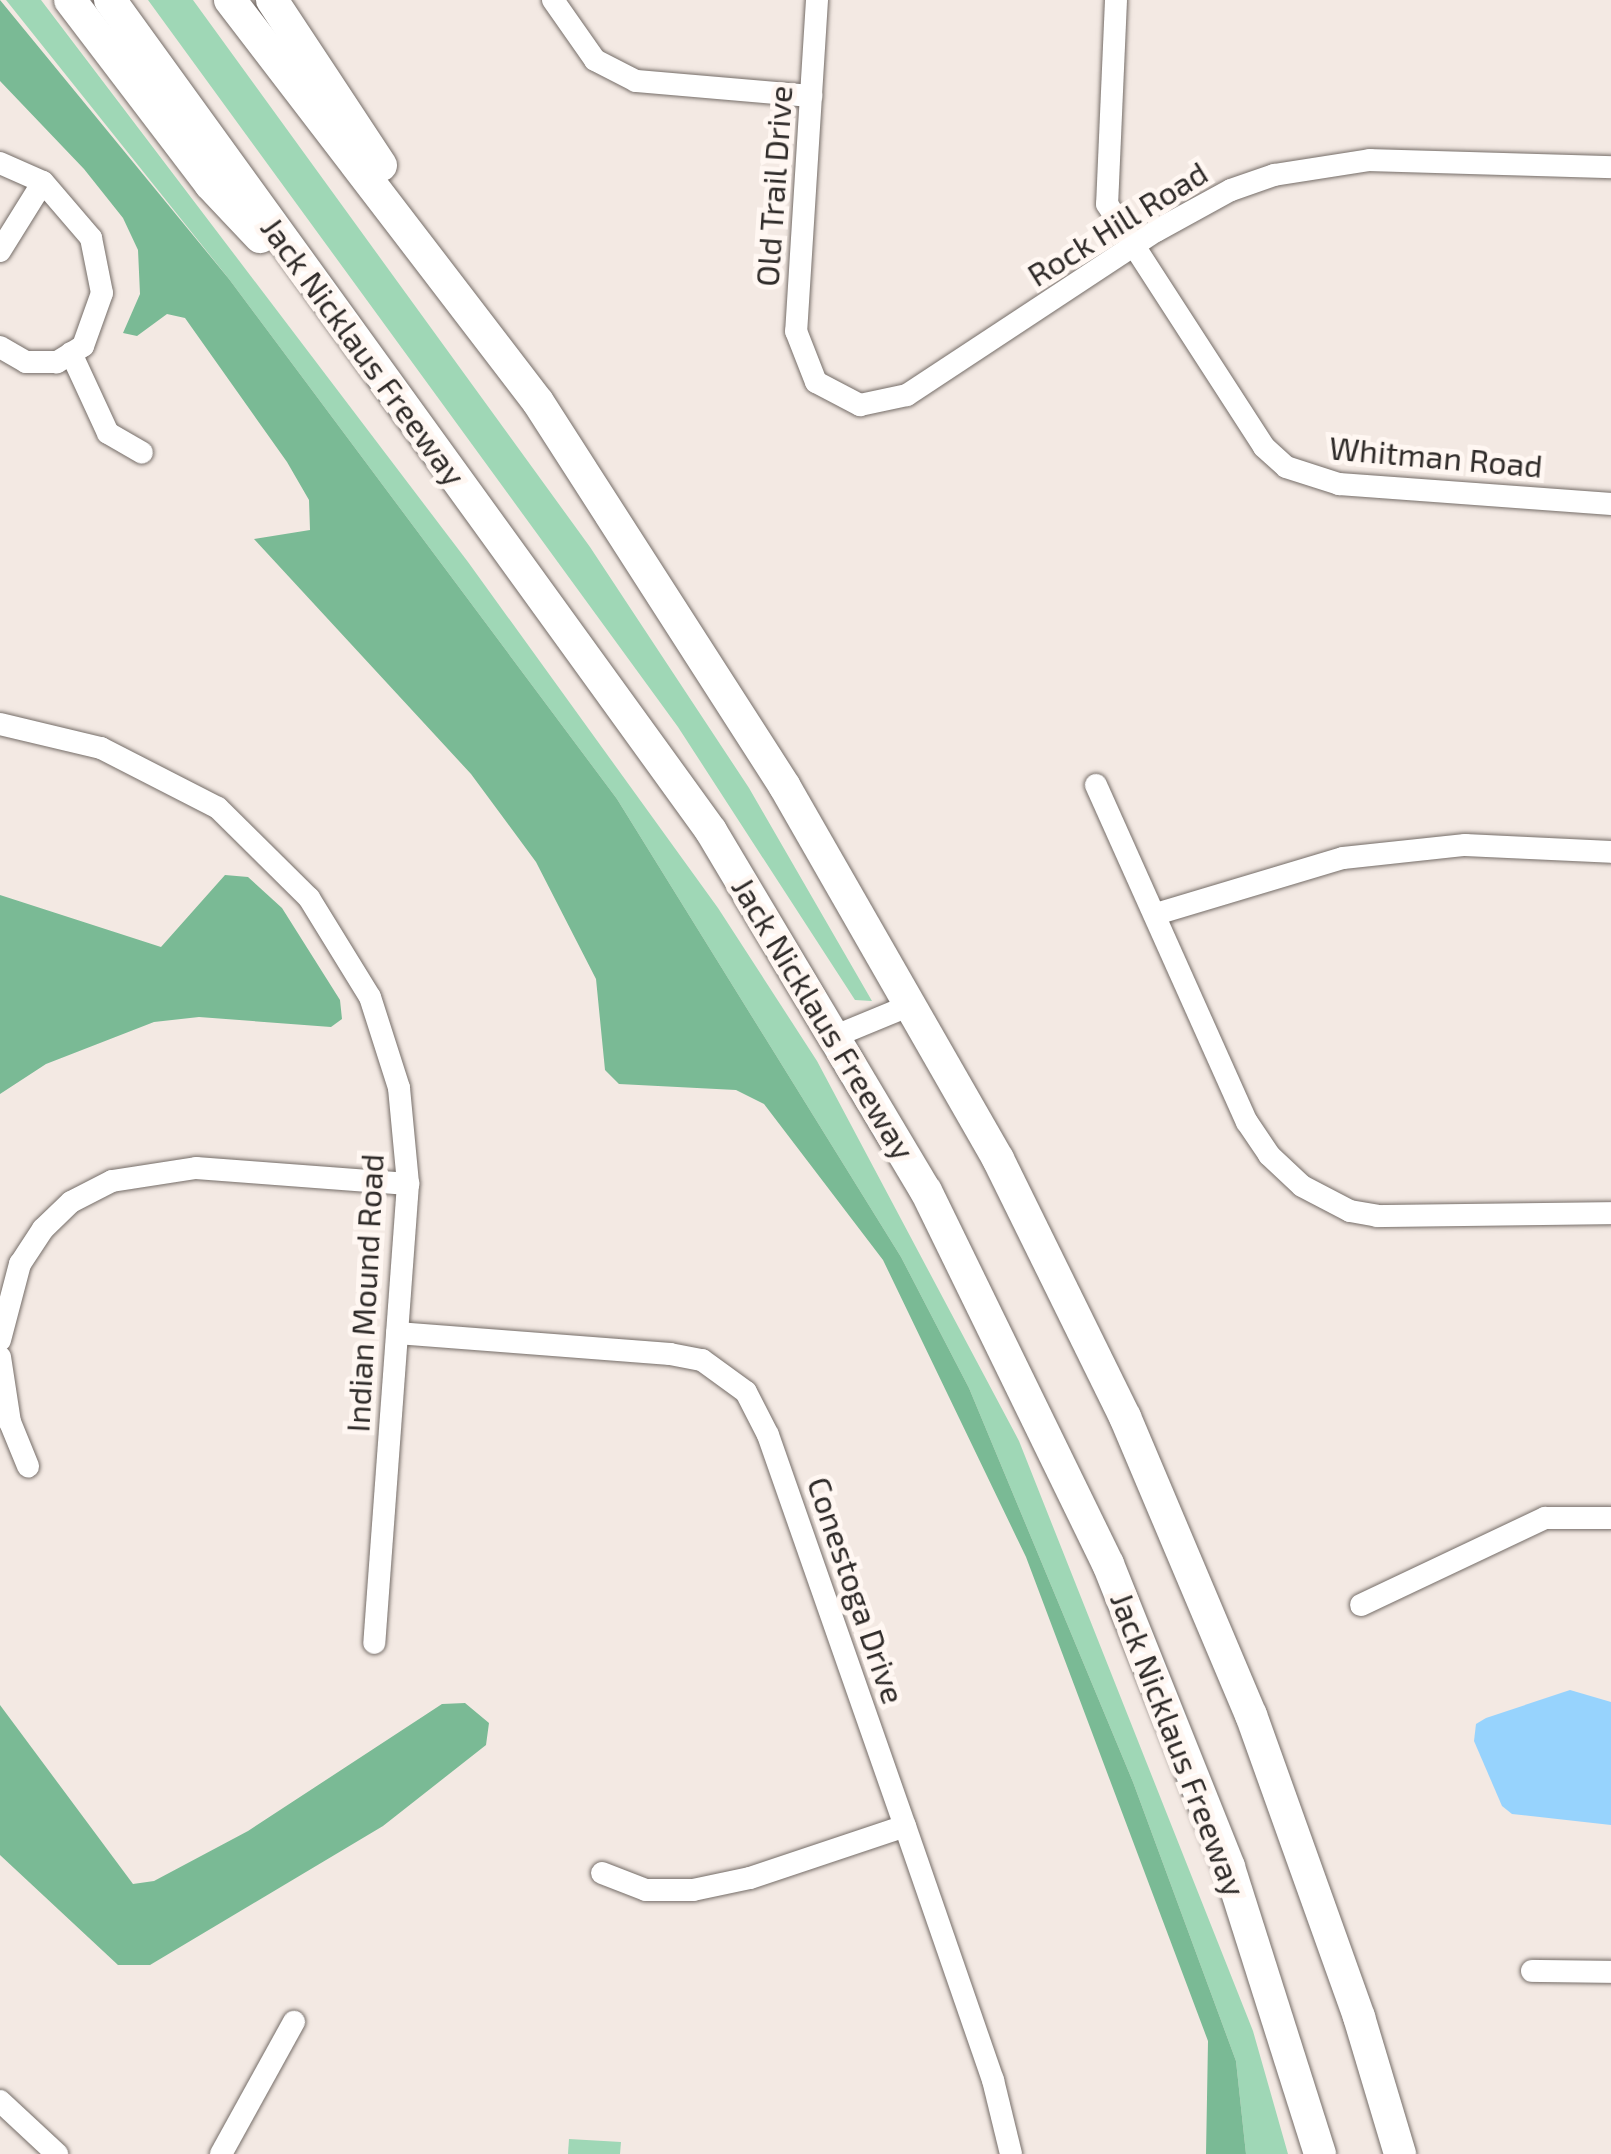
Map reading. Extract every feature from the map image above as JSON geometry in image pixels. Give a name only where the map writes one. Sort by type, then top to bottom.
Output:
[{"type":"highway","points":[[70,0],[210,184],[352,336]]},
{"type":"highway","name":"Jack Nicklaus Freeway","points":[[110,0],[700,816],[838,1034],[969,1270],[1108,1564],[1229,1868],[1320,2154]]},
{"type":"highway","points":[[230,0],[538,402]]},
{"type":"highway","points":[[272,0],[538,402],[785,786],[913,1004],[1047,1258],[1189,1562],[1360,2017],[1400,2154]]},
{"type":"street","points":[[553,0],[595,60],[636,81],[811,96]]},
{"type":"street","name":"Old Trail Drive","points":[[810,373],[796,331],[817,0]]},
{"type":"street","name":"Whitman Road","points":[[1116,0],[1104,184],[1131,248],[1247,428],[1286,466],[1339,484],[1611,504]]},
{"type":"street","points":[[0,163],[43,182],[80,220],[100,268],[98,319],[71,353],[56,362],[26,362],[0,347]]},
{"type":"street","name":"Rock Hill Road","points":[[810,373],[823,389],[860,405],[908,395],[1131,248],[1230,190],[1320,164],[1611,167]]},
{"type":"street","points":[[0,252],[43,182]]},
{"type":"street","points":[[71,353],[108,433],[142,453]]},
{"type":"street","name":"Indian Mound Road","points":[[7,724],[101,748],[180,784],[282,866],[370,998],[399,1088],[408,1184],[374,1643]]},
{"type":"street","points":[[1096,785],[1248,1122],[1269,1155],[1302,1186],[1350,1211],[1378,1216],[1611,1213]]},
{"type":"street","points":[[1156,914],[1343,858],[1465,845],[1611,852]]},
{"type":"street","points":[[838,1034],[913,1004]]},
{"type":"street","points":[[0,1340],[4,1305],[35,1241],[71,1202],[112,1182],[196,1168],[408,1184]]},
{"type":"street","name":"Conestoga Drive","points":[[397,1333],[670,1354],[702,1360],[746,1392],[768,1435],[906,1826],[993,2080],[1011,2154]]},
{"type":"street","points":[[0,1358],[10,1422],[28,1466]]},
{"type":"street","points":[[1362,1605],[1545,1518],[1611,1518]]},
{"type":"street","points":[[602,1873],[646,1890],[693,1890],[750,1878],[906,1826]]},
{"type":"street","points":[[1532,1971],[1611,1972]]},
{"type":"street","points":[[221,2154],[294,2022]]},
{"type":"street","points":[[0,2101],[57,2154]]},
{"type":"green space","points":[[0,0],[229,279],[617,799],[901,1257],[969,1388],[1133,1782],[1236,2061],[1246,2154],[1206,2154],[1208,2041],[1026,1557],[883,1260],[764,1104],[736,1090],[619,1084],[605,1070],[596,979],[536,862],[471,774],[254,539],[310,530],[309,500],[287,462],[185,318],[167,314],[137,336],[123,333],[140,294],[138,250],[123,218],[84,169],[0,81]]},
{"type":"green space","points":[[6,0],[41,0],[468,562],[718,908],[817,1061],[1019,1441],[1253,2031],[1288,2154],[1246,2154],[1236,2061],[1133,1782],[969,1388],[901,1257],[617,799],[229,279]]},
{"type":"green space","points":[[148,0],[193,0],[590,547],[749,788],[872,1001],[855,1000],[678,727]]},
{"type":"green space","points":[[225,875],[248,877],[282,908],[340,1000],[342,1019],[331,1027],[199,1017],[154,1022],[46,1064],[0,1094],[0,895],[161,947]]},
{"type":"green space","points":[[465,1703],[489,1723],[486,1745],[383,1826],[150,1965],[118,1965],[0,1855],[0,1705],[133,1884],[154,1881],[248,1831],[442,1704]]},
{"type":"green space","points":[[569,2139],[621,2142],[620,2154],[568,2154]]},
{"type":"water","points":[[1570,1690],[1611,1702],[1611,1825],[1512,1814],[1502,1806],[1474,1741],[1476,1724],[1486,1718]]}]
